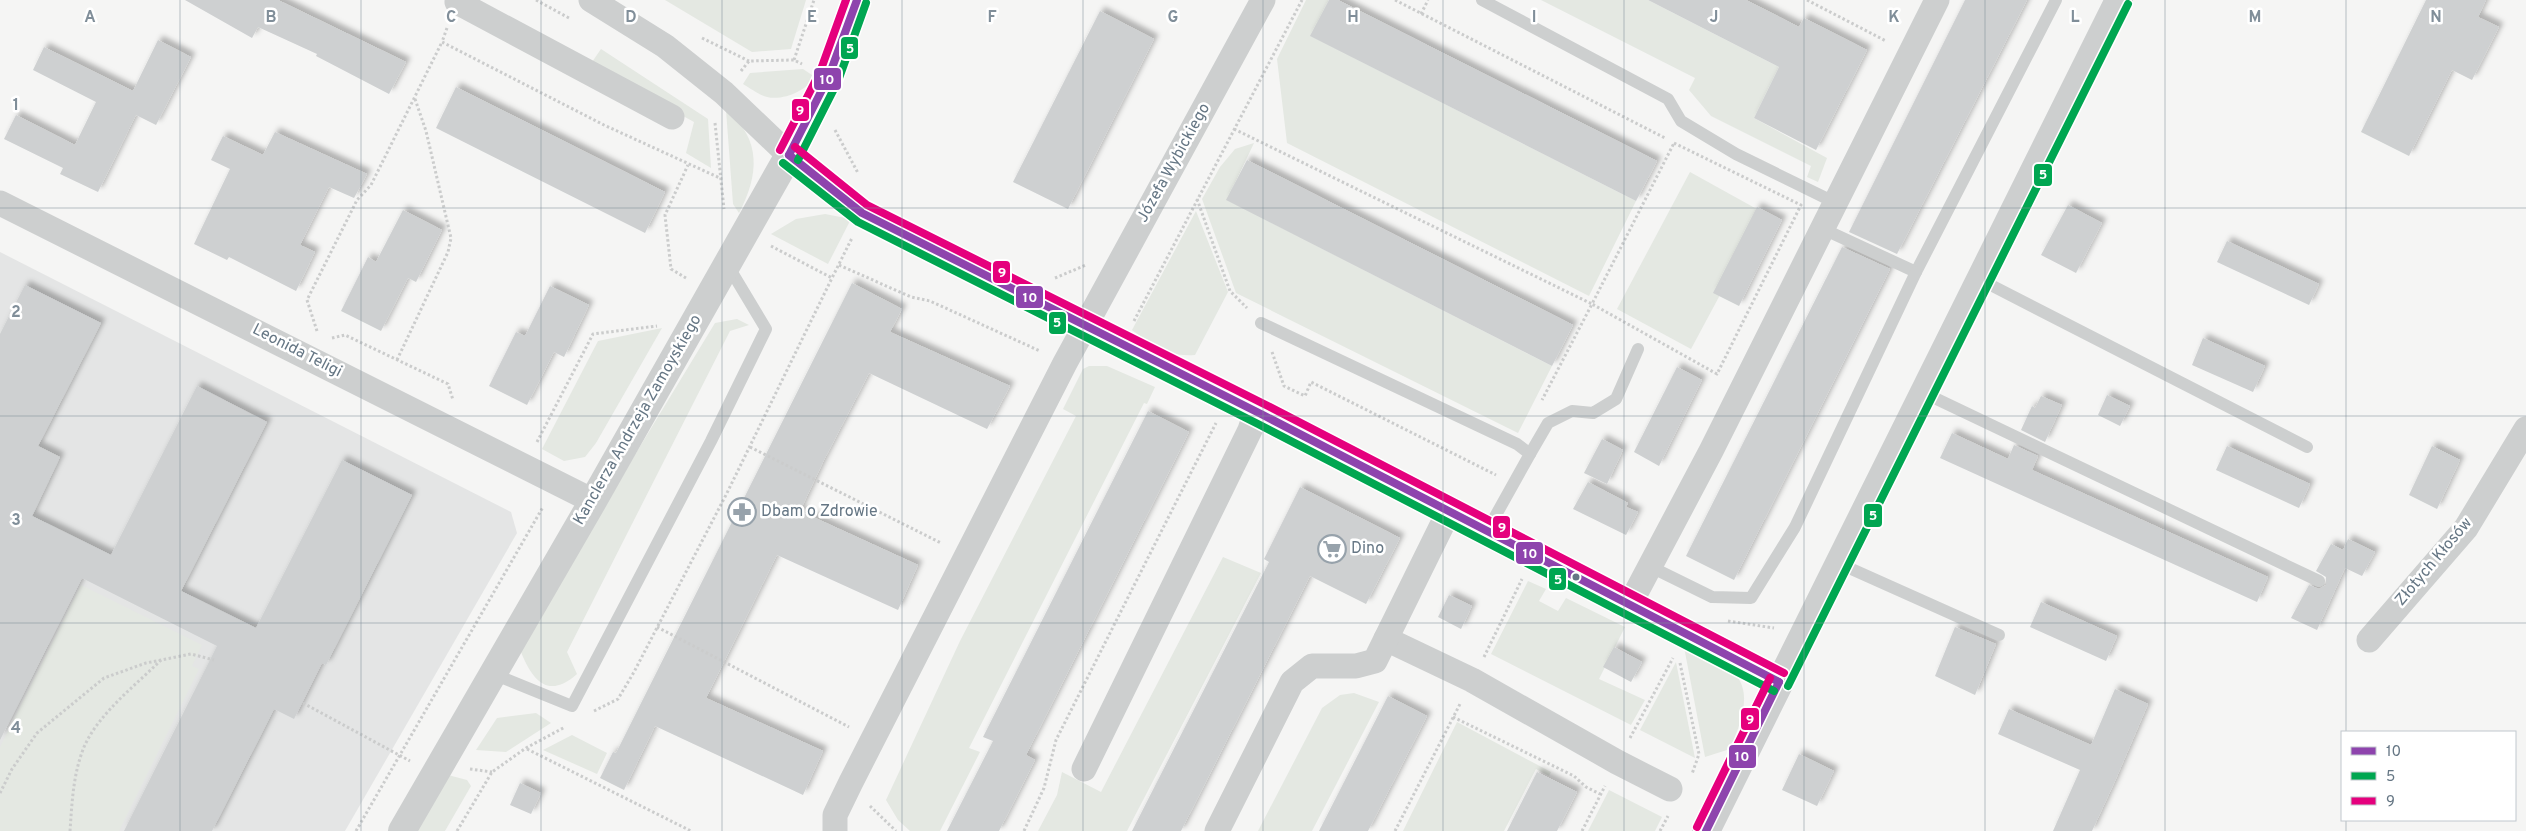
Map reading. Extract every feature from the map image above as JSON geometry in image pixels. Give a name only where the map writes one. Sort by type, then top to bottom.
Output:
[{"type":"street","name":"Kanclerza Andrzeja Zamoyskiego","points":[[402,831],[593,501],[789,155],[829,76],[857,0]]},
{"type":"street","name":"Józefa Wybickiego","points":[[835,831],[836,815],[851,782],[1085,326],[1263,0]]},
{"type":"street","points":[[1630,604],[1711,451],[1834,202],[1937,0]]},
{"type":"street","points":[[1706,831],[1922,392],[2119,0]]},
{"type":"street","points":[[457,1],[672,118]]},
{"type":"street","points":[[600,2],[666,46],[724,93],[789,155],[862,213],[1630,604],[1681,641],[1779,682]]},
{"type":"street","name":"Leonida Teligi","points":[[0,203],[593,501]]},
{"type":"street","points":[[1084,769],[1250,430],[1256,412]]},
{"type":"street","name":"Złotych Kłosów","points":[[2369,640],[2466,528],[2526,429]]},
{"type":"street","points":[[1218,831],[1292,682],[1312,666],[1356,666],[1375,661],[1449,511]]},
{"type":"street","points":[[1386,639],[1472,680],[1617,762],[1670,789]]},
{"type":"lane","points":[[1482,0],[1668,99],[1681,121],[1736,154],[1834,202]]},
{"type":"lane","points":[[1649,566],[1712,596],[1751,598],[1795,527],[1916,272],[2056,0]]},
{"type":"lane","points":[[1821,228],[1916,272]]},
{"type":"lane","points":[[493,674],[572,706],[711,441],[766,329],[727,264]]},
{"type":"lane","points":[[1979,279],[2307,447]]},
{"type":"lane","points":[[1261,323],[1517,444],[1530,454]]},
{"type":"lane","points":[[1487,531],[1548,424],[1572,410],[1593,413],[1616,400],[1638,349]]},
{"type":"lane","points":[[1922,392],[2318,581]]},
{"type":"lane","points":[[1838,564],[1999,635]]},
{"type":"path","points":[[794,60],[814,0]]},
{"type":"path","points":[[1120,345],[1302,0]]},
{"type":"path","points":[[1234,129],[1592,304],[1717,374],[1801,205],[1674,143],[1395,0]]},
{"type":"path","points":[[1422,14],[1428,0]]},
{"type":"path","points":[[1807,0],[1890,44]]},
{"type":"path","points":[[318,333],[307,300],[357,200],[371,185],[442,42],[457,1]]},
{"type":"path","points":[[442,42],[688,165],[722,179]]},
{"type":"path","points":[[397,360],[448,252],[451,238],[426,131],[414,98]]},
{"type":"path","points":[[1540,404],[1674,143]]},
{"type":"path","points":[[688,165],[665,215],[671,269],[688,279]]},
{"type":"path","points":[[1197,199],[1230,291],[1261,323],[1284,386],[1305,396],[1311,382],[1501,477],[1517,444]]},
{"type":"path","points":[[1050,280],[1093,262]]},
{"type":"path","points":[[536,443],[593,334],[665,325]]},
{"type":"path","points":[[1024,831],[1044,788],[1056,740],[1220,416]]},
{"type":"path","points":[[750,447],[946,545]]},
{"type":"path","points":[[356,831],[522,547],[556,482]]},
{"type":"path","points":[[1395,831],[1526,572]]},
{"type":"path","points":[[657,627],[854,730]]},
{"type":"path","points":[[1681,641],[1699,754]]},
{"type":"path","points":[[1582,831],[1681,641]]},
{"type":"path","points":[[0,793],[12,768],[37,733],[104,678],[162,660],[190,654],[214,660]]},
{"type":"path","points":[[70,831],[73,783],[84,746],[104,718],[162,660]]},
{"type":"path","points":[[303,703],[400,755]]},
{"type":"path","points":[[1453,717],[1574,776],[1586,787],[1600,794]]},
{"type":"path","points":[[526,748],[692,831]]},
{"type":"shaded area","points":[[665,0],[806,0],[791,49],[752,52]]},
{"type":"shaded area","points":[[1306,0],[1329,0],[1311,36],[1636,201],[1589,296],[1287,143],[1277,59]]},
{"type":"shaded area","points":[[1541,0],[1648,0],[1779,67],[1754,118],[1827,158],[1818,182],[1807,177],[1811,166],[1711,116],[1689,90],[1695,78]]},
{"type":"shaded area","points":[[601,49],[708,119],[711,168],[686,153],[694,122],[590,65]]},
{"type":"shaded area","points":[[803,69],[815,77],[807,86],[788,96],[767,97],[743,84],[750,73]]},
{"type":"shaded area","points":[[726,110],[738,121],[746,133],[754,158],[750,185],[739,213],[733,204]]},
{"type":"shaded area","points":[[1254,143],[1227,200],[1552,366],[1518,433],[1236,293],[1202,199],[1220,167],[1235,149]]},
{"type":"shaded area","points":[[1690,172],[1764,213],[1691,349],[1617,309]]},
{"type":"shaded area","points":[[1196,211],[1228,292],[1195,355],[1185,355],[1161,349],[1132,330]]},
{"type":"shaded area","points":[[825,214],[851,219],[828,264],[771,234],[796,219]]},
{"type":"shaded area","points":[[0,252],[511,512],[517,533],[345,831],[0,831]]},
{"type":"shaded area","points":[[737,319],[749,325],[730,331],[567,652],[577,674],[558,685],[550,686],[543,684],[531,672],[521,652],[633,458],[715,323]]},
{"type":"shaded area","points":[[662,328],[596,443],[585,457],[564,461],[542,449],[598,341]]},
{"type":"shaded area","points":[[1089,366],[1107,366],[1155,387],[1147,404],[1144,403],[969,748],[980,752],[940,831],[910,831],[898,820],[886,800],[960,641],[1076,416],[1063,409],[1083,369]]},
{"type":"shaded area","points":[[1223,557],[1261,573],[1127,831],[1038,831],[1057,795],[1062,772],[1101,792]]},
{"type":"shaded area","points":[[1528,581],[1546,589],[1539,601],[1558,611],[1566,598],[1625,627],[1599,679],[1645,700],[1631,725],[1491,654]]},
{"type":"shaded area","points":[[81,585],[202,645],[192,666],[199,669],[119,831],[0,831],[0,747]]},
{"type":"shaded area","points":[[1684,647],[1728,668],[1740,680],[1743,689],[1744,699],[1741,720],[1730,749],[1705,757]]},
{"type":"shaded area","points":[[1676,662],[1695,758],[1640,730]]},
{"type":"shaded area","points":[[1354,693],[1379,702],[1312,831],[1258,831],[1322,708],[1340,695]]},
{"type":"shaded area","points":[[536,713],[551,723],[506,752],[476,750],[497,718]]},
{"type":"shaded area","points":[[1457,722],[1551,772],[1549,776],[1536,769],[1504,831],[1403,831]]},
{"type":"shaded area","points":[[572,735],[607,753],[597,774],[543,750]]},
{"type":"shaded area","points":[[448,775],[467,780],[471,786],[445,831],[415,831]]},
{"type":"shaded area","points":[[1609,790],[1662,817],[1655,831],[1588,831]]},
{"type":"building","points":[[185,0],[278,0],[406,62],[389,94],[316,56],[317,54],[258,27],[252,38]]},
{"type":"building","points":[[1329,0],[1338,0],[1657,161],[1636,201],[1310,36]]},
{"type":"building","points":[[1648,0],[1746,0],[1799,27],[1804,18],[1867,50],[1816,150],[1754,118],[1779,67]]},
{"type":"building","points":[[1965,0],[2027,0],[1897,254],[1849,232]]},
{"type":"building","points":[[2426,0],[2486,0],[2478,17],[2499,27],[2472,80],[2452,70],[2409,156],[2361,132]]},
{"type":"building","points":[[1100,11],[1154,39],[1068,209],[1013,182]]},
{"type":"building","points":[[158,40],[191,57],[156,125],[136,115],[98,192],[60,174],[63,168],[4,139],[16,115],[75,145],[96,102],[33,70],[44,47],[133,91]]},
{"type":"building","points":[[456,87],[665,192],[645,233],[436,128]]},
{"type":"building","points":[[275,132],[367,174],[354,198],[329,187],[300,245],[315,252],[296,291],[229,257],[227,260],[194,244],[230,169],[211,160],[223,136],[263,155]]},
{"type":"building","points":[[1247,160],[1573,325],[1552,366],[1226,200]]},
{"type":"building","points":[[2068,205],[2102,223],[2076,273],[2041,255]]},
{"type":"building","points":[[1757,207],[1782,220],[1739,306],[1713,293]]},
{"type":"building","points":[[403,210],[442,230],[416,282],[408,278],[381,331],[341,311],[368,257],[376,262]]},
{"type":"building","points":[[2227,241],[2319,284],[2309,305],[2217,262]]},
{"type":"building","points":[[1842,247],[1890,269],[1734,580],[1686,556]]},
{"type":"building","points":[[852,283],[902,309],[890,332],[1010,386],[987,429],[869,373],[824,460],[800,511],[918,565],[898,610],[777,555],[706,698],[823,751],[803,795],[655,726],[624,790],[600,778],[613,752],[616,753]]},
{"type":"building","points":[[25,285],[101,323],[38,446],[60,457],[32,516],[111,555],[197,386],[267,422],[181,591],[256,628],[342,460],[412,495],[326,665],[322,663],[294,719],[274,709],[212,831],[124,831],[217,646],[82,578],[0,740],[0,334]]},
{"type":"building","points":[[550,286],[589,305],[564,357],[554,352],[527,405],[489,386],[516,332],[525,336]]},
{"type":"building","points":[[2203,338],[2265,366],[2253,392],[2192,365]]},
{"type":"building","points":[[1677,367],[1702,380],[1659,466],[1634,452]]},
{"type":"building","points":[[2107,395],[2130,406],[2120,426],[2098,415]]},
{"type":"building","points":[[2041,396],[2062,405],[2045,442],[2021,430],[2032,406],[2035,408]]},
{"type":"building","points":[[1148,411],[1189,432],[1026,755],[1035,760],[999,831],[947,831],[993,741],[983,737]]},
{"type":"building","points":[[1952,433],[2008,459],[2014,445],[2038,456],[2032,470],[2268,577],[2257,602],[1940,458]]},
{"type":"building","points":[[1602,439],[1623,450],[1607,484],[1584,473]]},
{"type":"building","points":[[2227,446],[2310,484],[2299,508],[2216,470]]},
{"type":"building","points":[[2432,446],[2460,460],[2437,509],[2409,495]]},
{"type":"building","points":[[1588,482],[1628,503],[1626,507],[1638,512],[1626,535],[1573,509]]},
{"type":"building","points":[[1300,487],[1400,538],[1366,604],[1310,576],[1181,831],[1132,831],[1269,562],[1264,559]]},
{"type":"building","points":[[2348,539],[2375,552],[2362,576],[2345,568],[2317,630],[2291,618],[2309,585],[2319,589],[2326,585],[2326,577],[2316,571],[2331,544],[2343,550]]},
{"type":"building","points":[[1449,595],[1472,606],[1461,629],[1438,617]]},
{"type":"building","points":[[2041,602],[2117,636],[2106,661],[2030,627]]},
{"type":"building","points":[[1955,627],[1996,644],[1975,695],[1935,676]]},
{"type":"building","points":[[1614,647],[1642,662],[1631,682],[1603,667]]},
{"type":"building","points":[[2115,689],[2148,704],[2115,781],[2092,831],[2053,831],[2080,770],[1998,734],[2009,709],[2091,745]]},
{"type":"building","points":[[1388,696],[1427,716],[1368,831],[1319,831]]},
{"type":"building","points":[[1799,754],[1834,771],[1817,806],[1782,790]]},
{"type":"building","points":[[1537,772],[1577,792],[1557,831],[1507,831]]},
{"type":"building","points":[[520,783],[541,793],[531,814],[510,805]]},
{"type":"transit line","name":"9","points":[[780,150],[820,72],[846,0]]},
{"type":"transit line","name":"10","points":[[789,155],[829,76],[857,0]]},
{"type":"transit line","name":"5","points":[[798,160],[838,81],[866,3]]},
{"type":"transit line","name":"5","points":[[1788,686],[2128,4]]},
{"type":"transit line","name":"9","points":[[795,147],[867,205],[1268,406],[1784,673]]},
{"type":"transit line","name":"10","points":[[789,155],[862,213],[1263,415],[1779,682]]},
{"type":"transit line","name":"5","points":[[783,163],[858,222],[1258,424],[1774,691]]},
{"type":"transit line","name":"9","points":[[1697,827],[1770,678]]},
{"type":"transit line","name":"10","points":[[1706,831],[1779,682]]},
{"type":"place","name":"Dbam o Zdrowie","points":[[742,512]]},
{"type":"place","name":"Dino","points":[[1332,549]]}]
